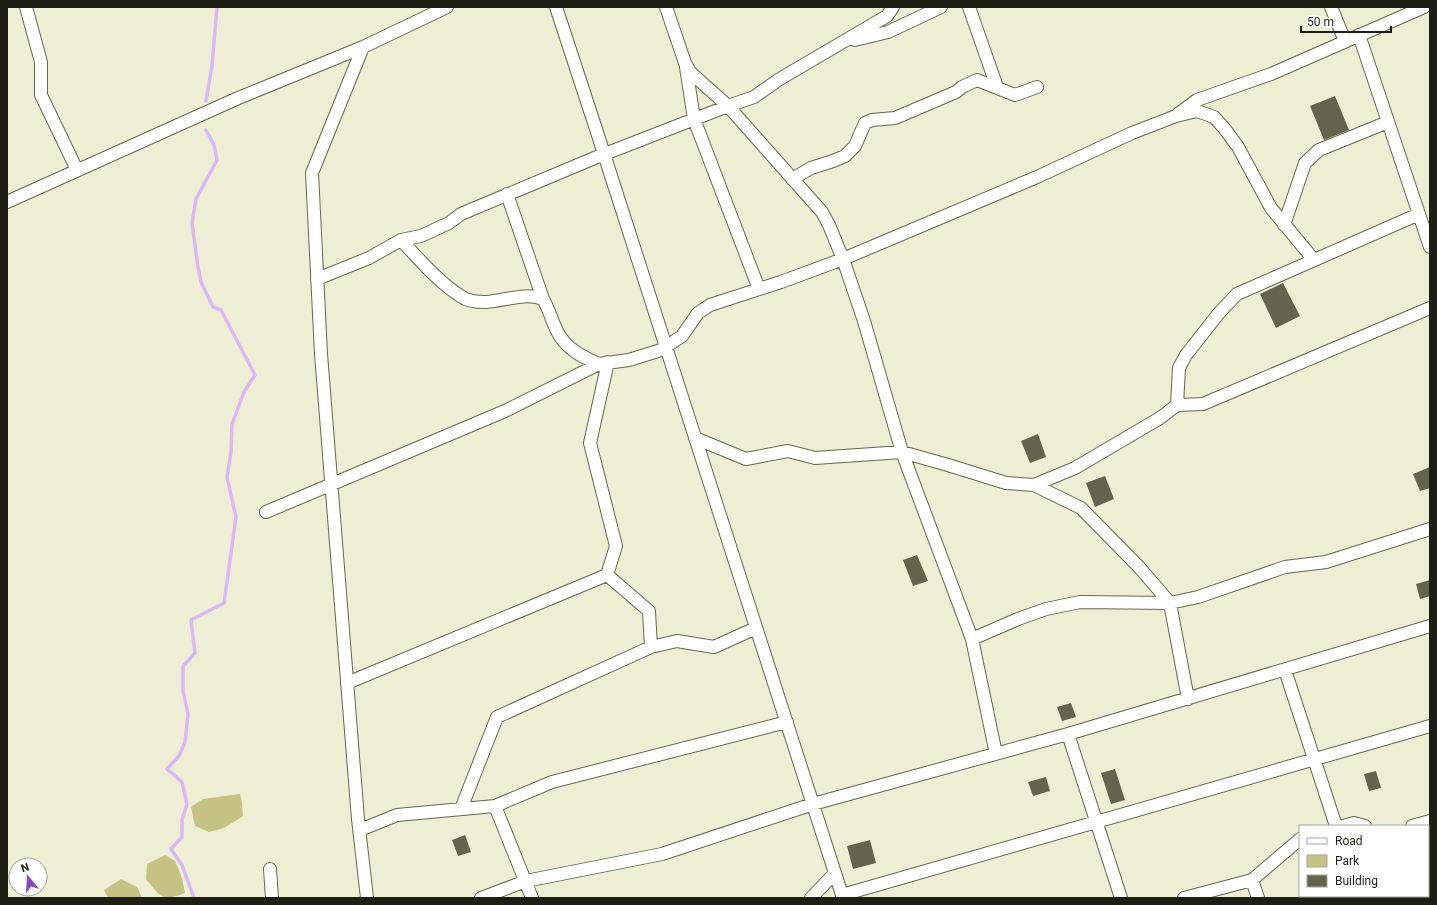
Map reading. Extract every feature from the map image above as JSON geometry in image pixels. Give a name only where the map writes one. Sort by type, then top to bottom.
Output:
[{"type":"street","points":[[26,7],[41,62],[41,95],[77,170]]},
{"type":"street","points":[[7,202],[236,99],[363,48],[447,7]]},
{"type":"street","points":[[556,7],[842,896],[1430,726]]},
{"type":"street","points":[[666,7],[685,63],[694,119],[759,289]]},
{"type":"street","points":[[844,42],[888,32],[941,7]]},
{"type":"street","points":[[969,7],[997,87]]},
{"type":"street","points":[[1330,7],[1346,41]]},
{"type":"street","points":[[1176,116],[1197,100],[1271,74],[1424,7]]},
{"type":"street","points":[[317,279],[369,258],[401,240],[421,236],[449,223],[461,214],[507,194],[604,154],[754,97],[778,80],[844,42],[887,10]]},
{"type":"street","points":[[1358,35],[1430,247]]},
{"type":"street","points":[[363,48],[312,173],[321,354],[347,683],[367,898]]},
{"type":"street","points":[[685,63],[690,72],[728,106],[822,212],[829,225],[843,259],[864,321],[902,452],[972,639],[996,754]]},
{"type":"street","points":[[792,179],[811,168],[834,161],[844,156],[855,146],[865,123],[872,120],[895,118],[956,92],[962,87],[977,80],[1015,95],[1037,86]]},
{"type":"street","points":[[266,512],[505,411],[604,363],[629,360],[661,350],[682,336],[698,312],[710,304],[759,289],[843,259],[1037,177],[1139,130],[1176,116],[1196,112],[1214,117],[1238,147],[1271,208],[1314,260]]},
{"type":"street","points":[[1284,225],[1305,163],[1318,150],[1388,122]]},
{"type":"street","points":[[507,194],[543,299],[558,332],[573,351],[587,359],[604,363]]},
{"type":"street","points":[[1177,405],[1179,368],[1186,355],[1219,313],[1237,294],[1420,214]]},
{"type":"street","points":[[401,240],[434,275],[463,298],[484,302],[526,296],[536,296],[543,299]]},
{"type":"street","points":[[1034,485],[1075,468],[1160,418],[1177,405],[1203,404],[1430,308]]},
{"type":"street","points":[[347,683],[607,574],[616,546],[590,443],[604,363]]},
{"type":"street","points":[[695,438],[746,458],[788,451],[815,458],[902,452],[1006,483],[1034,485],[1081,508],[1140,567],[1170,603],[1188,698]]},
{"type":"street","points":[[972,639],[1018,619],[1046,609],[1080,602],[1170,603],[1198,596],[1285,567],[1326,562],[1430,529]]},
{"type":"street","points":[[607,574],[649,611],[651,647]]},
{"type":"street","points":[[481,898],[526,880],[662,854],[813,804],[1068,734],[1430,626]]},
{"type":"street","points":[[461,809],[497,717],[651,647],[677,641],[714,647],[756,628]]},
{"type":"street","points":[[1285,670],[1336,825]]},
{"type":"street","points":[[360,830],[397,815],[495,806],[552,782],[786,722]]},
{"type":"street","points":[[1068,734],[1121,898]]},
{"type":"street","points":[[495,806],[532,898]]},
{"type":"street","points":[[1416,825],[1430,821]]},
{"type":"street","points":[[1347,825],[1354,823],[1361,825]]},
{"type":"street","points":[[1184,898],[1252,880],[1299,840]]},
{"type":"street","points":[[270,869],[272,898]]},
{"type":"street","points":[[811,898],[835,873]]},
{"type":"street","points":[[1252,880],[1258,898]]},
{"type":"green space","points":[[240,794],[243,816],[224,828],[209,832],[195,826],[191,807],[203,799]]},
{"type":"green space","points":[[165,855],[175,861],[182,878],[185,893],[171,897],[162,896],[146,879],[147,864]]},
{"type":"green space","points":[[121,879],[137,887],[142,898],[108,898],[104,890]]},
{"type":"building","points":[[1335,96],[1349,130],[1324,140],[1310,106]]},
{"type":"building","points":[[1283,283],[1300,316],[1276,328],[1260,294]]},
{"type":"building","points":[[1038,434],[1046,457],[1030,463],[1021,441]]},
{"type":"building","points":[[1430,467],[1430,488],[1420,491],[1413,474]]},
{"type":"building","points":[[1105,476],[1114,499],[1095,507],[1086,483]]},
{"type":"building","points":[[917,555],[928,581],[913,586],[903,560]]},
{"type":"building","points":[[1430,580],[1430,596],[1420,599],[1416,584]]},
{"type":"building","points":[[1071,703],[1076,717],[1062,721],[1057,707]]},
{"type":"building","points":[[1115,769],[1125,800],[1111,804],[1101,773]]},
{"type":"building","points":[[1376,771],[1381,788],[1369,791],[1364,774]]},
{"type":"building","points":[[1046,777],[1050,791],[1033,796],[1028,782]]},
{"type":"building","points":[[465,835],[471,852],[458,856],[452,840]]},
{"type":"building","points":[[870,840],[876,863],[853,869],[847,846]]},
{"type":"waterway","points":[[206,101],[212,66],[217,7]]},
{"type":"waterway","points":[[194,898],[182,865],[171,849],[182,837],[182,820],[187,804],[182,782],[167,769],[179,756],[185,742],[188,714],[183,691],[183,666],[195,653],[191,620],[224,603],[236,517],[227,477],[231,452],[232,424],[244,392],[255,375],[221,310],[213,307],[201,282],[192,223],[196,199],[217,160],[214,145],[206,130]]}]
